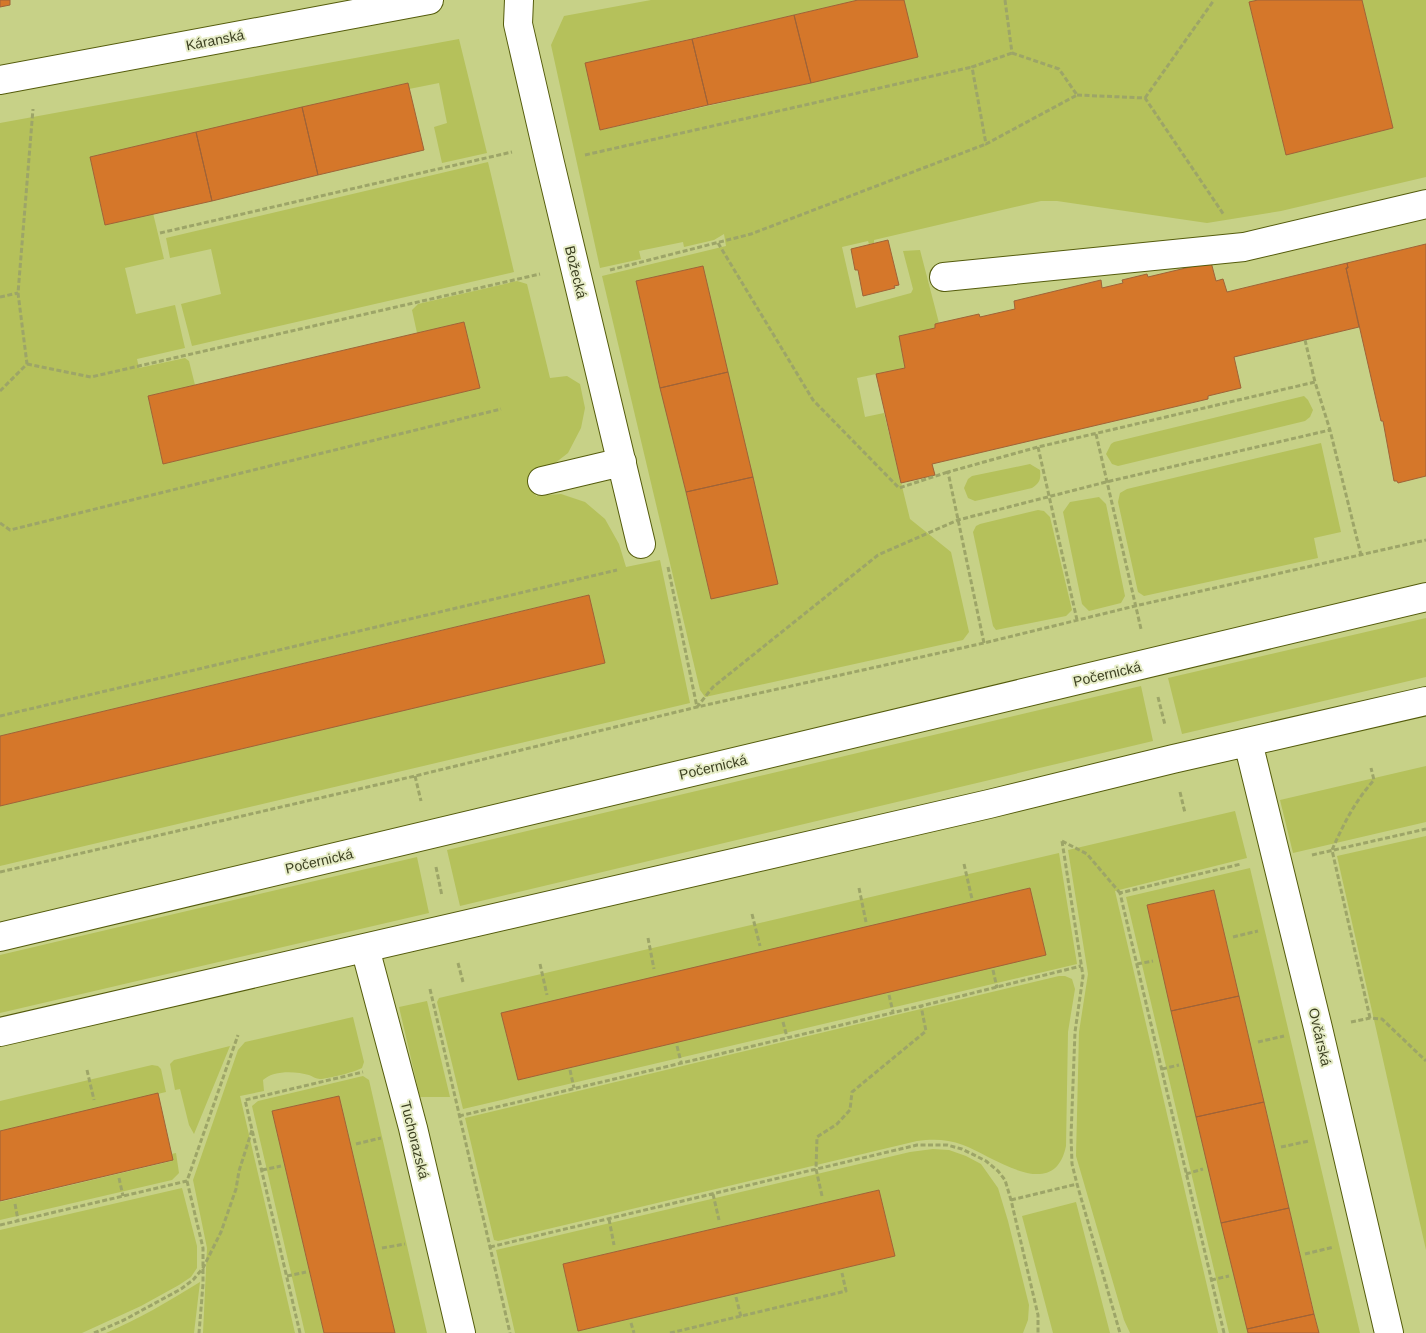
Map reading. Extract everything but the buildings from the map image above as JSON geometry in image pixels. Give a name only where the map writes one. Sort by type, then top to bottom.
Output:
[{"type":"street","name":"Káranská","points":[[0,80],[429,0]]},
{"type":"street","name":"Božecká","points":[[518,0],[518,24],[641,544]]},
{"type":"street","points":[[944,277],[1244,247],[1426,204]]},
{"type":"street","points":[[542,481],[622,462]]},
{"type":"street","name":"Počernická","points":[[0,937],[1426,597]]},
{"type":"street","points":[[0,1032],[1426,701]]},
{"type":"street","name":"Ovčárská","points":[[1248,742],[1318,1028],[1389,1333]]},
{"type":"street","name":"Tuchorazská","points":[[365,948],[413,1128],[461,1333]]},
{"type":"path","points":[[1005,0],[1012,54]]},
{"type":"path","points":[[1145,98],[1214,0]]},
{"type":"path","points":[[160,233],[972,68],[1012,54],[1059,69],[1077,96]]},
{"type":"path","points":[[972,68],[986,144]]},
{"type":"path","points":[[27,364],[91,377],[718,243],[751,234],[986,144],[1077,96],[1145,98]]},
{"type":"path","points":[[1145,98],[1244,247]]},
{"type":"path","points":[[27,364],[18,293],[33,109]]},
{"type":"path","points":[[718,243],[813,400],[900,488],[948,472],[1038,447],[1315,382]]},
{"type":"path","points":[[0,297],[18,293]]},
{"type":"path","points":[[1305,340],[1315,382],[1330,430],[1361,555]]},
{"type":"path","points":[[0,391],[27,364]]},
{"type":"path","points":[[0,523],[10,530],[501,409]]},
{"type":"path","points":[[697,707],[713,687],[878,555],[958,520],[1106,482],[1330,430]]},
{"type":"path","points":[[1096,434],[1142,631]]},
{"type":"path","points":[[1038,447],[1077,620]]},
{"type":"path","points":[[948,472],[984,643]]},
{"type":"path","points":[[0,872],[415,776],[697,707],[984,643],[1136,606],[1426,540]]},
{"type":"path","points":[[641,544],[666,557],[697,707]]},
{"type":"path","points":[[0,716],[620,569]]},
{"type":"path","points":[[1156,691],[1166,728]]},
{"type":"path","points":[[1372,768],[1374,780],[1357,801],[1340,830],[1332,850],[1370,1018],[1382,1019],[1426,1061]]},
{"type":"path","points":[[415,776],[423,809]]},
{"type":"path","points":[[1180,789],[1185,813]]},
{"type":"path","points":[[1120,893],[1252,862],[1294,859],[1426,829]]},
{"type":"path","points":[[1120,1333],[1072,1164],[1074,1032],[1083,976],[1062,841],[1086,854],[1120,893],[1224,1333]]},
{"type":"path","points":[[435,861],[443,899]]},
{"type":"path","points":[[964,864],[972,899]]},
{"type":"path","points":[[859,888],[866,922]]},
{"type":"path","points":[[752,914],[760,946]]},
{"type":"path","points":[[1233,937],[1259,930]]},
{"type":"path","points":[[648,938],[654,969]]},
{"type":"path","points":[[457,960],[463,982]]},
{"type":"path","points":[[1137,964],[1153,961]]},
{"type":"path","points":[[540,964],[547,995]]},
{"type":"path","points":[[459,1116],[997,988],[1081,966]]},
{"type":"path","points":[[993,970],[997,988]]},
{"type":"path","points":[[430,989],[510,1333]]},
{"type":"path","points":[[889,995],[893,1012]]},
{"type":"path","points":[[822,1196],[816,1169],[817,1137],[837,1124],[850,1110],[852,1092],[926,1031],[921,1006]]},
{"type":"path","points":[[783,1022],[787,1037]]},
{"type":"path","points":[[199,1333],[203,1284],[203,1248],[187,1181],[238,1035]]},
{"type":"path","points":[[677,1046],[681,1062]]},
{"type":"path","points":[[1162,1069],[1179,1065]]},
{"type":"path","points":[[87,1070],[94,1100]]},
{"type":"path","points":[[300,1333],[246,1100],[371,1070]]},
{"type":"path","points":[[570,1070],[574,1088]]},
{"type":"path","points":[[94,1333],[124,1320],[181,1289],[193,1280],[203,1268],[221,1232],[236,1189],[241,1163],[252,1130]]},
{"type":"path","points":[[356,1144],[386,1137]]},
{"type":"path","points":[[1281,1147],[1317,1139]]},
{"type":"path","points":[[490,1247],[917,1145],[947,1145],[962,1149],[986,1161],[1005,1180],[1038,1315],[1038,1333]]},
{"type":"path","points":[[262,1170],[281,1166]]},
{"type":"path","points":[[1186,1174],[1203,1169]]},
{"type":"path","points":[[119,1178],[123,1196]]},
{"type":"path","points":[[0,1225],[187,1181]]},
{"type":"path","points":[[1011,1200],[1077,1184]]},
{"type":"path","points":[[713,1194],[719,1220]]},
{"type":"path","points":[[15,1204],[18,1220]]},
{"type":"path","points":[[608,1219],[614,1245]]},
{"type":"path","points":[[382,1248],[411,1242]]},
{"type":"path","points":[[1305,1254],[1342,1245]]},
{"type":"path","points":[[287,1276],[306,1272]]},
{"type":"path","points":[[670,1333],[846,1291],[842,1273]]},
{"type":"path","points":[[1211,1280],[1229,1276]]},
{"type":"path","points":[[736,1297],[741,1316]]},
{"type":"path","points":[[631,1322],[634,1333]]},
{"type":"green space","points":[[651,0],[858,0],[586,63],[601,130],[811,83],[904,0],[1258,0],[1249,2],[1286,155],[1393,128],[1362,0],[1426,0],[1426,177],[1281,211],[1207,223],[1057,201],[1041,201],[874,240],[874,243],[869,244],[868,241],[842,247],[856,308],[911,293],[913,289],[903,251],[920,250],[939,323],[935,324],[935,328],[899,336],[905,368],[857,378],[865,417],[884,413],[910,519],[951,552],[969,632],[963,640],[705,697],[700,690],[602,276],[726,246],[724,234],[714,240],[684,247],[683,242],[639,251],[641,259],[600,268],[551,45],[564,16]],"holes":[[[703,266],[711,599],[636,281]]]},
{"type":"green space","points":[[459,39],[487,153],[442,163],[434,127],[447,123],[439,83],[409,89],[407,83],[90,157],[105,225],[153,213],[164,259],[125,268],[136,314],[175,305],[185,348],[137,359],[139,368],[185,358],[189,361],[195,385],[148,396],[163,464],[479,388],[464,322],[417,333],[412,310],[418,304],[517,281],[527,284],[550,378],[567,376],[580,384],[585,408],[581,428],[568,453],[550,467],[531,476],[536,496],[561,494],[585,502],[605,519],[619,544],[626,567],[660,560],[690,703],[0,866],[0,806],[605,663],[588,595],[0,736],[0,123]]},
{"type":"green space","points":[[488,162],[514,272],[192,346],[181,304],[221,294],[211,249],[170,258],[166,238]]},
{"type":"green space","points":[[1304,396],[1313,410],[1310,417],[1305,421],[1118,466],[1112,464],[1106,454],[1114,442]]},
{"type":"green space","points":[[1321,443],[1341,532],[1314,538],[1318,558],[1144,596],[1138,592],[1118,502],[1120,493],[1127,489]]},
{"type":"green space","points":[[1030,464],[1040,470],[1040,478],[1032,488],[975,501],[968,498],[964,488],[968,479],[972,476]]},
{"type":"green space","points":[[1099,497],[1106,504],[1125,596],[1121,603],[1089,611],[1082,604],[1063,512],[1070,502]]},
{"type":"green space","points":[[1038,510],[1044,511],[1050,517],[1072,610],[1066,616],[996,630],[993,626],[973,532],[976,526],[980,524]]},
{"type":"green space","points":[[1426,618],[1426,677],[1182,734],[1168,678]]},
{"type":"green space","points":[[1141,686],[1153,741],[460,906],[447,850]]},
{"type":"green space","points":[[1426,766],[1426,822],[1293,853],[1280,800]]},
{"type":"green space","points":[[1235,811],[1247,858],[1115,891],[1218,1333],[1130,1333],[1124,1320],[1076,1156],[1079,1032],[1088,974],[1068,850]]},
{"type":"green space","points":[[1426,836],[1426,1250],[1337,856]]},
{"type":"green space","points":[[1059,853],[1077,964],[463,1109],[437,1002],[439,998]],"holes":[[[1030,888],[1045,955],[518,1080],[501,1013]]]},
{"type":"green space","points":[[417,857],[429,913],[0,1013],[0,955]]},
{"type":"green space","points":[[1250,868],[1360,1333],[1319,1333],[1213,890],[1147,905],[1248,1333],[1229,1333],[1126,897]]},
{"type":"green space","points":[[1059,976],[1072,979],[1075,989],[1068,1032],[1066,1146],[1059,1163],[1049,1172],[1036,1174],[1021,1171],[963,1145],[951,1142],[917,1141],[498,1241],[494,1240],[465,1118]]},
{"type":"green space","points":[[427,1001],[450,1097],[420,1097],[399,1007]]},
{"type":"green space","points":[[353,1017],[364,1062],[362,1068],[320,1079],[298,1073],[285,1072],[273,1074],[263,1080],[264,1091],[240,1096],[295,1333],[203,1333],[207,1248],[193,1180],[238,1050],[245,1042]]},
{"type":"green space","points":[[230,1046],[194,1134],[189,1125],[180,1089],[175,1090],[170,1064],[174,1060]]},
{"type":"green space","points":[[152,1065],[158,1066],[161,1069],[166,1092],[0,1131],[0,1101]]},
{"type":"green space","points":[[363,1076],[369,1080],[427,1333],[395,1333],[339,1096],[272,1111],[324,1333],[305,1333],[252,1106],[258,1101]]},
{"type":"green space","points":[[933,1149],[949,1150],[966,1156],[981,1164],[998,1188],[1029,1305],[1028,1320],[1023,1333],[515,1333],[496,1250],[910,1152]],"holes":[[[879,1190],[895,1256],[578,1331],[563,1264]]]},
{"type":"green space","points":[[176,1153],[179,1173],[172,1180],[0,1220],[0,1202],[172,1161],[171,1154]]},
{"type":"green space","points":[[182,1188],[197,1246],[197,1268],[191,1277],[141,1306],[82,1333],[0,1333],[0,1230]]},
{"type":"green space","points":[[1076,1202],[1110,1333],[1053,1333],[1022,1216]]},
{"type":"green space","points":[[200,1282],[194,1333],[106,1333],[142,1316]]}]
